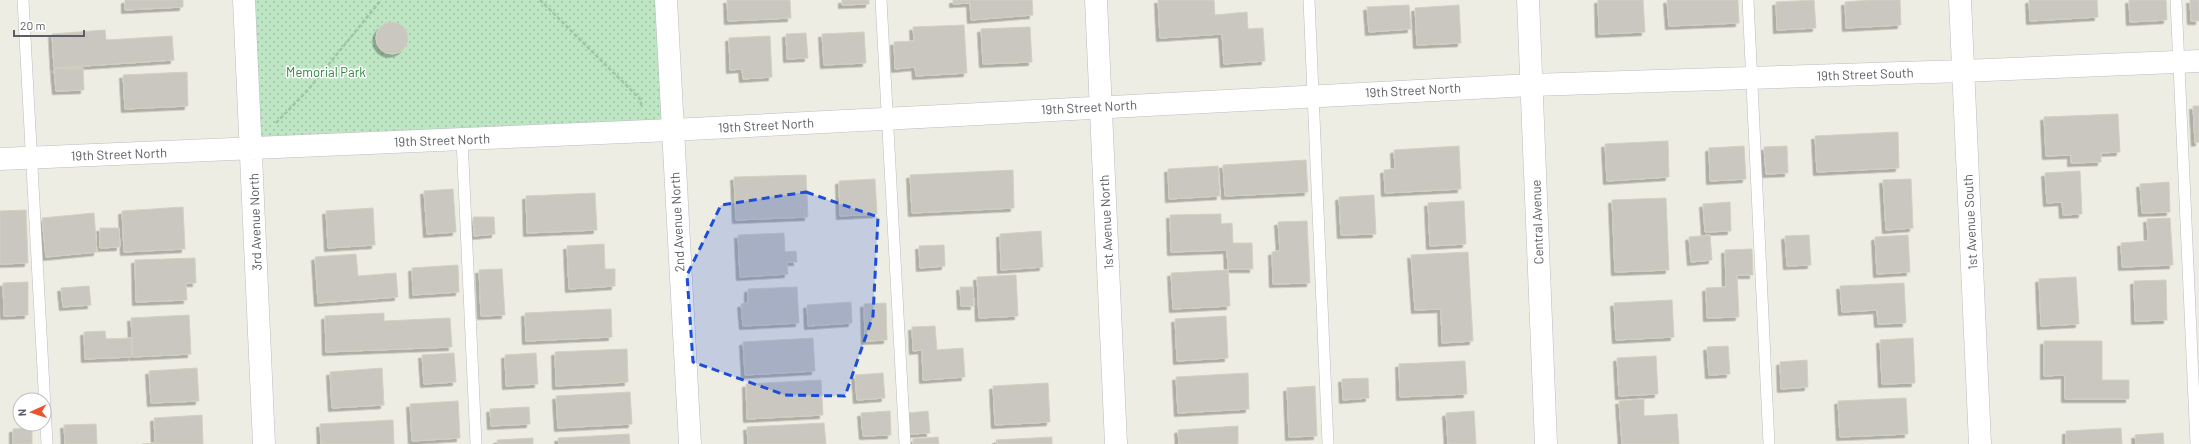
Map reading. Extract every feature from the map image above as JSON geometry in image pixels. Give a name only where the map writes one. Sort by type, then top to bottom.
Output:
[{"type":"street","name":"3rd Avenue North","points":[[244,0],[264,444]]},
{"type":"street","name":"2nd Avenue North","points":[[666,0],[690,444]]},
{"type":"street","name":"1st Avenue North","points":[[1096,0],[1116,444]]},
{"type":"street","name":"Central Avenue","points":[[1528,0],[1546,444]]},
{"type":"street","name":"1st Avenue South","points":[[1960,0],[1980,444]]},
{"type":"street","name":"19th Street South","points":[[1532,84],[1963,71],[2189,61]]},
{"type":"street","name":"19th Street North","points":[[0,159],[672,130],[1532,84]]},
{"type":"lane","points":[[23,0],[47,444]]},
{"type":"lane","points":[[881,0],[904,444]]},
{"type":"lane","points":[[1309,0],[1328,444]]},
{"type":"lane","points":[[1748,0],[1769,444]]},
{"type":"lane","points":[[2176,0],[2189,61],[2196,444]]},
{"type":"lane","points":[[462,139],[476,444]]},
{"type":"path","points":[[251,148],[307,91],[381,0]]},
{"type":"path","points":[[540,0],[641,100],[642,115]]},
{"type":"highlighted area","points":[[806,192],[878,217],[873,316],[845,396],[785,395],[693,362],[687,275],[721,205]]},
{"type":"green space","name":"Memorial Park","points":[[244,0],[666,0],[672,130],[251,148]]},
{"type":"building","points":[[125,0],[183,0],[183,7],[125,10]]},
{"type":"building","points":[[727,0],[790,0],[791,18],[728,21]]},
{"type":"building","points":[[842,0],[869,0],[869,4],[842,5]]},
{"type":"building","points":[[953,0],[1032,0],[1033,15],[971,20],[970,3],[953,4]]},
{"type":"building","points":[[1158,0],[1214,0],[1215,15],[1247,12],[1248,29],[1263,28],[1265,61],[1224,64],[1222,34],[1160,38]]},
{"type":"building","points":[[1598,0],[1643,0],[1645,32],[1599,34]]},
{"type":"building","points":[[1667,0],[1738,0],[1739,23],[1669,26]]},
{"type":"building","points":[[1814,0],[1816,28],[1777,30],[1776,2]]},
{"type":"building","points":[[1900,0],[1901,25],[1846,28],[1845,2]]},
{"type":"building","points":[[2029,0],[2097,0],[2098,17],[2030,21]]},
{"type":"building","points":[[2129,0],[2166,0],[2167,20],[2130,22]]},
{"type":"building","points":[[2190,0],[2199,0],[2199,21],[2191,21]]},
{"type":"building","points":[[1409,5],[1411,29],[1369,32],[1367,7]]},
{"type":"building","points":[[1459,5],[1461,43],[1417,45],[1415,8]]},
{"type":"building","points":[[389,22],[395,22],[405,29],[408,38],[407,44],[401,51],[395,54],[389,54],[379,47],[376,41],[376,35],[383,25]]},
{"type":"building","points":[[964,25],[967,73],[916,76],[915,67],[895,69],[894,42],[914,41],[913,27]]},
{"type":"building","points":[[1030,27],[1032,62],[983,64],[981,29]]},
{"type":"building","points":[[105,30],[106,40],[172,36],[174,60],[54,68],[52,34]]},
{"type":"building","points":[[864,32],[866,63],[824,65],[822,34]]},
{"type":"building","points":[[806,33],[808,58],[787,59],[786,34]]},
{"type":"building","points":[[770,36],[772,77],[743,79],[742,69],[730,70],[729,38]]},
{"type":"building","points":[[83,68],[84,90],[56,91],[54,69]]},
{"type":"building","points":[[187,72],[188,106],[125,109],[123,75]]},
{"type":"building","points":[[2193,106],[2199,106],[2199,142],[2195,143]]},
{"type":"building","points":[[2118,114],[2120,152],[2101,153],[2101,162],[2071,163],[2071,155],[2046,156],[2044,117]]},
{"type":"building","points":[[1898,132],[1899,168],[1817,172],[1815,136]]},
{"type":"building","points":[[1668,141],[1669,177],[1607,181],[1605,144]]},
{"type":"building","points":[[1459,146],[1461,189],[1385,193],[1384,170],[1395,169],[1394,150]]},
{"type":"building","points":[[1744,146],[1746,179],[1710,181],[1709,148]]},
{"type":"building","points":[[1787,146],[1788,173],[1766,174],[1764,147]]},
{"type":"building","points":[[1306,160],[1308,192],[1225,196],[1223,165]]},
{"type":"building","points":[[1218,166],[1220,196],[1169,199],[1168,169]]},
{"type":"building","points":[[1013,170],[1014,208],[912,213],[910,175]]},
{"type":"building","points":[[2080,171],[2082,214],[2063,215],[2062,202],[2047,203],[2045,173]]},
{"type":"building","points":[[806,175],[808,217],[736,220],[734,177]]},
{"type":"building","points":[[875,179],[877,214],[840,216],[839,181]]},
{"type":"building","points":[[1911,179],[1913,228],[1886,230],[1883,180]]},
{"type":"building","points":[[2169,182],[2170,212],[2142,213],[2140,184]]},
{"type":"building","points":[[453,189],[456,232],[427,234],[424,191]]},
{"type":"building","points":[[595,193],[597,230],[527,233],[526,196]]},
{"type":"building","points":[[1374,195],[1376,234],[1341,235],[1339,197]]},
{"type":"building","points":[[1666,198],[1669,270],[1615,272],[1612,200]]},
{"type":"building","points":[[1464,201],[1466,244],[1430,246],[1428,203]]},
{"type":"building","points":[[1730,202],[1731,231],[1705,232],[1703,204]]},
{"type":"building","points":[[183,207],[185,249],[124,252],[122,211]]},
{"type":"building","points":[[373,208],[375,245],[328,248],[326,211]]},
{"type":"building","points":[[26,210],[28,263],[0,264],[0,211]]},
{"type":"building","points":[[94,213],[97,252],[46,257],[42,218]]},
{"type":"building","points":[[1221,214],[1221,224],[1232,223],[1233,243],[1252,243],[1253,269],[1228,269],[1227,250],[1171,252],[1170,215]]},
{"type":"building","points":[[473,217],[494,217],[495,234],[474,236]]},
{"type":"building","points":[[2170,218],[2173,265],[2122,267],[2121,243],[2148,241],[2147,219]]},
{"type":"building","points":[[1307,221],[1310,283],[1273,284],[1272,252],[1280,251],[1278,222]]},
{"type":"building","points":[[100,228],[119,228],[120,247],[100,248]]},
{"type":"building","points":[[1041,231],[1043,267],[1001,270],[1000,234]]},
{"type":"building","points":[[784,233],[785,252],[796,251],[797,262],[787,262],[788,274],[740,277],[738,235]]},
{"type":"building","points":[[1710,235],[1712,260],[1691,262],[1689,237]]},
{"type":"building","points":[[1809,235],[1811,265],[1787,266],[1785,236]]},
{"type":"building","points":[[1908,235],[1910,272],[1877,274],[1875,237]]},
{"type":"building","points":[[604,244],[605,269],[615,269],[615,286],[569,289],[567,246]]},
{"type":"building","points":[[944,245],[945,266],[920,268],[919,246]]},
{"type":"building","points":[[1752,249],[1753,275],[1737,275],[1739,317],[1707,318],[1706,288],[1726,287],[1725,250]]},
{"type":"building","points":[[1468,252],[1473,341],[1442,343],[1441,309],[1415,310],[1411,255]]},
{"type":"building","points":[[356,254],[358,276],[396,273],[398,297],[318,303],[315,257]]},
{"type":"building","points":[[195,258],[196,283],[186,283],[187,300],[136,302],[135,260]]},
{"type":"building","points":[[458,265],[459,292],[413,295],[412,268]]},
{"type":"building","points":[[502,269],[505,315],[481,316],[479,270]]},
{"type":"building","points":[[1228,270],[1230,306],[1173,309],[1171,273]]},
{"type":"building","points":[[1016,275],[1018,316],[979,318],[977,277]]},
{"type":"building","points":[[2076,277],[2079,324],[2041,326],[2039,279]]},
{"type":"building","points":[[2166,280],[2167,320],[2135,321],[2134,281]]},
{"type":"building","points":[[28,282],[28,315],[4,316],[3,283]]},
{"type":"building","points":[[1904,283],[1906,323],[1878,324],[1877,310],[1842,312],[1840,286]]},
{"type":"building","points":[[89,286],[91,305],[63,307],[61,288]]},
{"type":"building","points":[[797,287],[799,323],[743,326],[741,304],[748,303],[748,289]]},
{"type":"building","points":[[960,287],[973,287],[974,306],[961,306]]},
{"type":"building","points":[[1672,300],[1674,337],[1616,340],[1614,303]]},
{"type":"building","points":[[851,302],[852,323],[808,326],[807,305]]},
{"type":"building","points":[[886,303],[887,340],[865,341],[864,304]]},
{"type":"building","points":[[611,309],[612,337],[526,341],[525,313]]},
{"type":"building","points":[[384,313],[384,321],[450,318],[452,347],[326,352],[325,316]]},
{"type":"building","points":[[189,315],[191,354],[133,357],[131,318]]},
{"type":"building","points":[[1226,316],[1228,358],[1177,361],[1175,319]]},
{"type":"building","points":[[935,326],[937,350],[963,348],[965,377],[923,380],[922,350],[913,351],[912,327]]},
{"type":"building","points":[[105,331],[106,339],[131,338],[132,357],[85,359],[84,332]]},
{"type":"building","points":[[813,338],[815,371],[745,375],[743,342]]},
{"type":"building","points":[[1913,338],[1915,383],[1882,384],[1880,340]]},
{"type":"building","points":[[2044,341],[2102,341],[2102,380],[2129,380],[2129,399],[2065,399],[2065,375],[2044,376]]},
{"type":"building","points":[[1728,346],[1730,374],[1709,375],[1707,347]]},
{"type":"building","points":[[627,349],[628,382],[556,386],[555,352]]},
{"type":"building","points":[[454,353],[456,382],[424,384],[422,355]]},
{"type":"building","points":[[536,353],[538,384],[506,386],[505,355]]},
{"type":"building","points":[[1656,356],[1658,394],[1619,396],[1617,358]]},
{"type":"building","points":[[1807,360],[1808,387],[1781,389],[1780,362]]},
{"type":"building","points":[[1465,361],[1467,394],[1400,397],[1399,364]]},
{"type":"building","points":[[197,368],[199,401],[151,403],[149,371]]},
{"type":"building","points":[[382,368],[384,405],[332,408],[330,372]]},
{"type":"building","points":[[883,373],[885,398],[857,400],[855,375]]},
{"type":"building","points":[[1248,373],[1249,409],[1178,413],[1176,377]]},
{"type":"building","points":[[1368,378],[1369,398],[1343,400],[1342,379]]},
{"type":"building","points":[[821,380],[823,415],[747,419],[746,384]]},
{"type":"building","points":[[1048,383],[1050,422],[995,425],[993,386]]},
{"type":"building","points":[[1315,386],[1317,436],[1289,437],[1287,388]]},
{"type":"building","points":[[630,392],[632,424],[558,428],[556,396]]},
{"type":"building","points":[[1906,398],[1908,434],[1840,437],[1838,401]]},
{"type":"building","points":[[1644,399],[1644,416],[1677,414],[1679,444],[1622,444],[1619,401]]},
{"type":"building","points":[[458,401],[460,438],[412,441],[410,404]]},
{"type":"building","points":[[529,407],[530,424],[491,426],[490,409]]},
{"type":"building","points":[[890,411],[891,435],[863,436],[861,413]]},
{"type":"building","points":[[928,411],[930,433],[910,434],[908,413]]},
{"type":"building","points":[[1474,411],[1476,444],[1448,444],[1446,413]]},
{"type":"building","points":[[202,415],[203,444],[142,444],[155,443],[154,418]]},
{"type":"building","points":[[393,420],[394,444],[321,444],[320,424]]},
{"type":"building","points":[[824,423],[826,444],[748,444],[747,427]]},
{"type":"building","points":[[96,424],[97,444],[65,444],[64,425]]},
{"type":"building","points":[[1238,426],[1238,444],[1179,444],[1178,430]]},
{"type":"building","points":[[2121,428],[2122,444],[2066,444],[2066,431]]},
{"type":"building","points":[[13,432],[32,432],[32,444],[13,444]]},
{"type":"building","points":[[2163,433],[2164,444],[2136,444],[2135,435]]},
{"type":"building","points":[[629,434],[630,444],[559,444],[558,438]]},
{"type":"building","points":[[938,437],[939,444],[913,444],[913,439]]},
{"type":"building","points":[[1052,437],[1052,444],[997,444],[996,440]]},
{"type":"building","points":[[533,438],[533,444],[498,444],[497,440]]}]
